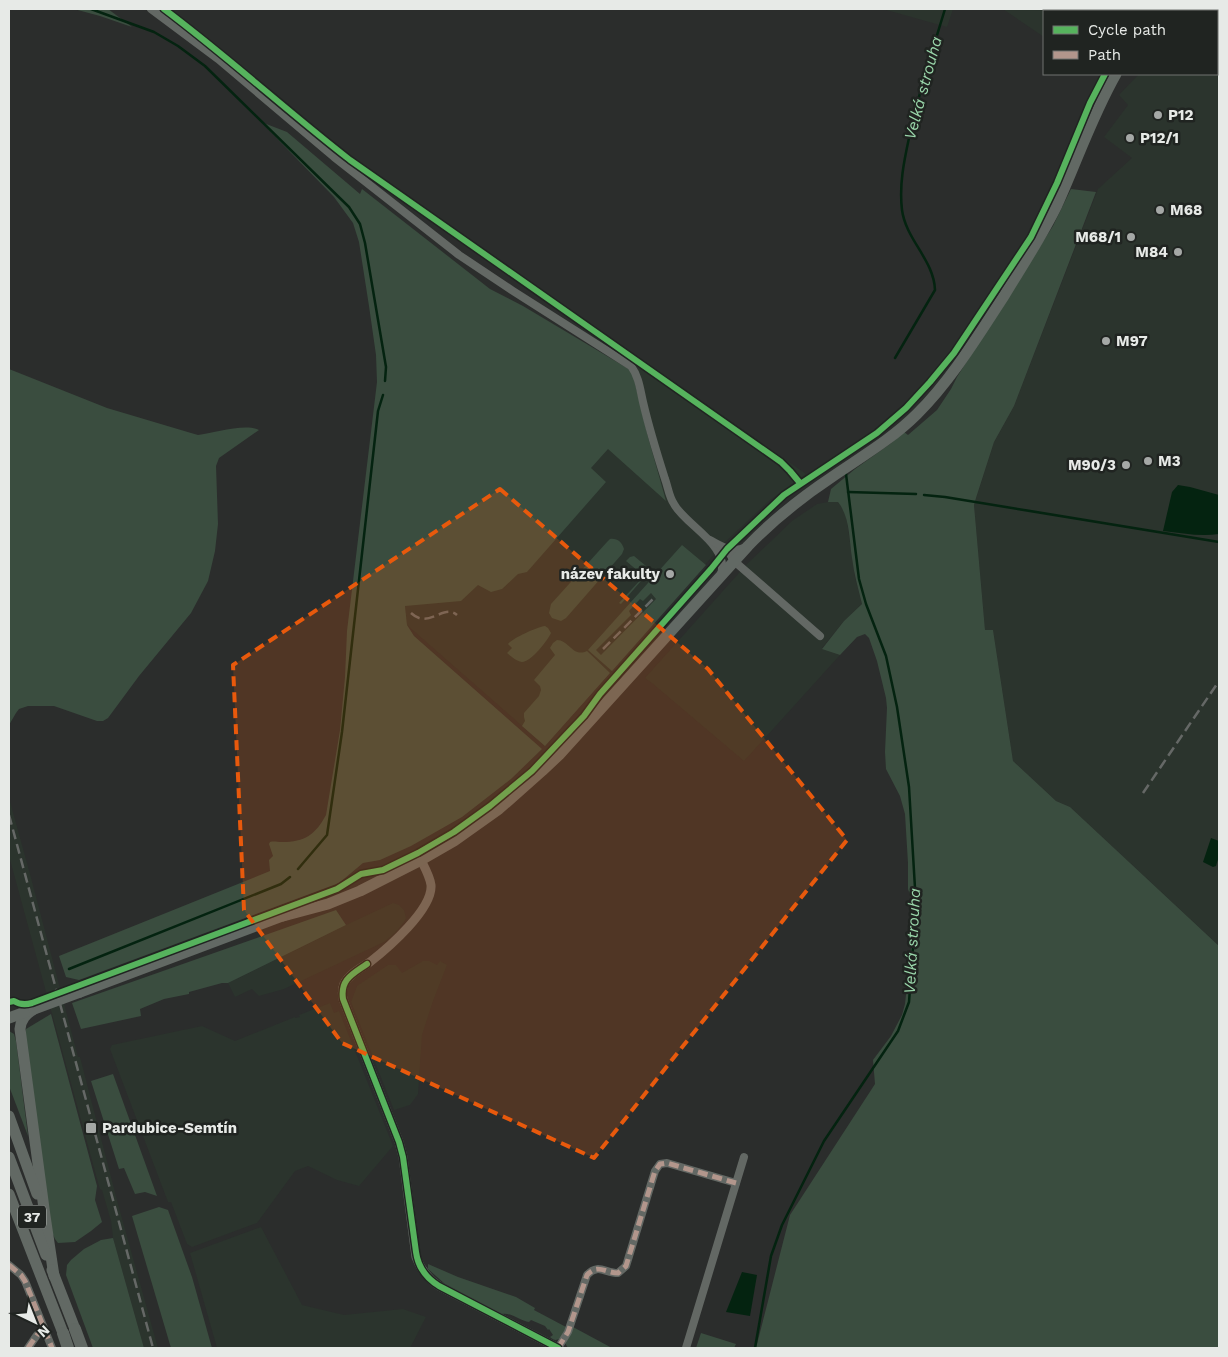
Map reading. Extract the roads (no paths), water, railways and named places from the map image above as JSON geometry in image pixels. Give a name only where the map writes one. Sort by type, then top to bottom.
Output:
[{"type":"highway","name":"37","points":[[68,1348],[69,1331]]},
{"type":"highway","name":"37","points":[[69,1331],[82,1348]]},
{"type":"main road","points":[[9,1018],[283,916],[341,899],[421,860],[469,832],[499,809],[542,771],[573,740],[734,560],[768,526],[787,509],[887,439],[916,414],[944,384],[966,354],[1029,256],[1049,221],[1099,106],[1115,75]]},
{"type":"main road","points":[[34,1009],[24,1017],[20,1029],[54,1276]]},
{"type":"main road","points":[[9,1116],[45,1216]]},
{"type":"main road","name":"37","points":[[9,1157],[54,1276],[69,1331]]},
{"type":"main road","name":"37","points":[[9,1194],[42,1280],[69,1331]]},
{"type":"main road","points":[[9,1217],[42,1280]]},
{"type":"street","points":[[151,9],[218,59],[334,157],[459,255],[631,366],[640,384],[658,460],[674,505],[705,536],[720,556],[723,567],[720,576]]},
{"type":"street","points":[[705,536],[727,549],[736,550],[748,546]]},
{"type":"street","points":[[727,549],[734,560],[820,636]]},
{"type":"street","points":[[720,556],[734,560]]},
{"type":"street","points":[[421,860],[431,885],[430,896],[426,906],[384,950],[350,976],[344,985],[342,993],[399,1142],[403,1157],[416,1252],[421,1269],[428,1278],[439,1286],[557,1348],[568,1332],[590,1271],[595,1269],[618,1273],[626,1266],[655,1171],[660,1164],[668,1163],[736,1183]]},
{"type":"street","points":[[686,1348],[744,1157]]},
{"type":"street","points":[[9,1265],[24,1278],[52,1348]]},
{"type":"street","points":[[28,1348],[36,1335],[44,1328]]},
{"type":"waterway","points":[[91,9],[154,32],[178,46],[205,66],[349,207],[360,224],[365,243],[386,367],[385,381]]},
{"type":"waterway","name":"Velká strouha","points":[[895,358],[935,290],[930,269],[905,221],[902,210],[901,191],[904,164],[913,122],[945,9]]},
{"type":"waterway","points":[[298,869],[327,835],[342,732],[378,411],[383,395]]},
{"type":"waterway","name":"Velká strouha","points":[[755,1348],[771,1256],[782,1225],[824,1141],[898,1031],[909,1002],[916,905],[909,787],[897,707],[886,656],[866,604],[859,579],[846,474]]},
{"type":"waterway","points":[[848,492],[916,494]]},
{"type":"waterway","points":[[924,495],[1219,542]]},
{"type":"waterway","points":[[69,969],[281,884],[290,877]]},
{"type":"railway","points":[[603,649],[654,598]]},
{"type":"railway","points":[[411,613],[424,619],[446,612],[452,612],[457,615]]},
{"type":"railway","points":[[1143,793],[1219,681]]},
{"type":"railway","points":[[9,815],[153,1348]]},
{"type":"place","name":"P12","points":[[1158,115]]},
{"type":"place","name":"P12/1","points":[[1130,138]]},
{"type":"place","name":"M68","points":[[1160,210]]},
{"type":"place","name":"M68/1","points":[[1131,237]]},
{"type":"place","name":"M84","points":[[1178,252]]},
{"type":"place","name":"M97","points":[[1106,341]]},
{"type":"place","name":"M3","points":[[1148,461]]},
{"type":"place","name":"M90/3","points":[[1126,465]]},
{"type":"place","name":"název fakulty","points":[[670,574]]},
{"type":"place","name":"Pardubice-Semtín","points":[[91,1128]]}]
